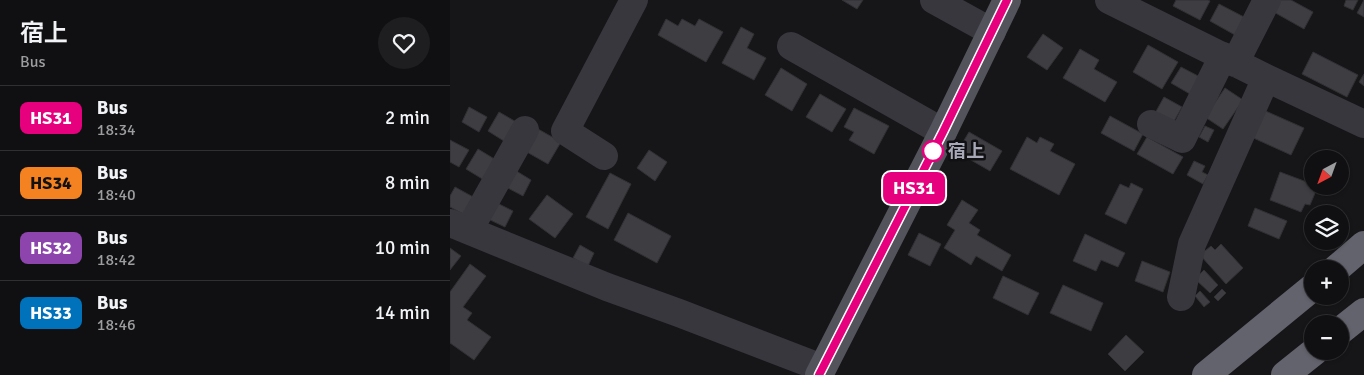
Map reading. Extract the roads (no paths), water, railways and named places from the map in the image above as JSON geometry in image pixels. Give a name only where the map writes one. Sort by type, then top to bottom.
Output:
[{"type":"highway","points":[[1346,260],[1364,245]]},
{"type":"highway","points":[[1206,375],[1304,295]]},
{"type":"highway","points":[[1349,324],[1364,312]]},
{"type":"highway","points":[[1286,375],[1304,360]]},
{"type":"main road","points":[[821,372],[943,132],[1007,0]]},
{"type":"street","points":[[604,156],[565,131],[634,0]]},
{"type":"street","points":[[934,0],[992,32]]},
{"type":"street","points":[[1109,0],[1364,124]]},
{"type":"street","points":[[1151,124],[1182,139],[1229,59],[1267,0]]},
{"type":"street","points":[[791,46],[943,132]]},
{"type":"street","points":[[1181,297],[1192,244],[1266,78]]},
{"type":"street","points":[[525,130],[459,226],[608,287],[688,316],[821,372]]},
{"type":"place","name":"宿上","points":[[933,151]]}]
